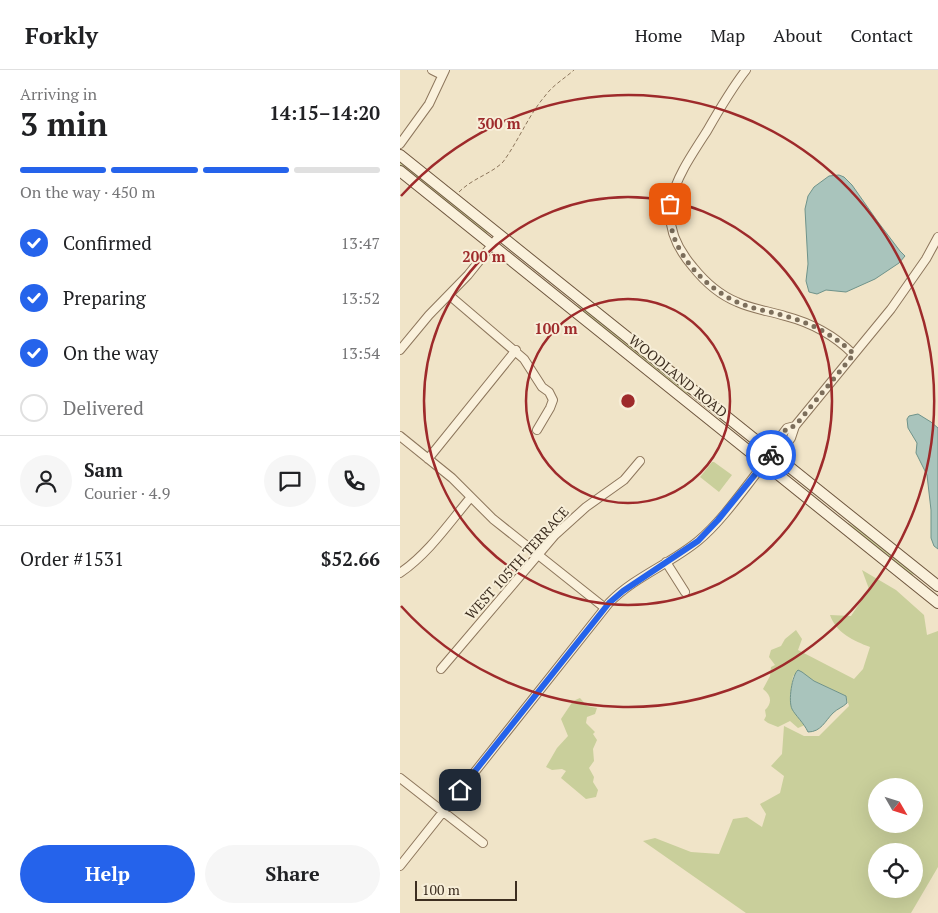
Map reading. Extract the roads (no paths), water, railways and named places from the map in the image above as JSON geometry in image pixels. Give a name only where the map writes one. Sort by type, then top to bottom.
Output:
[{"type":"main road","name":"WOODLAND ROAD","points":[[400,155],[775,450],[938,587]]},
{"type":"main road","name":"WOODLAND ROAD","points":[[400,171],[938,603]]},
{"type":"main road","points":[[917,586],[938,587]]},
{"type":"street","points":[[400,144],[429,104],[444,73],[432,70]]},
{"type":"street","points":[[746,70],[678,180],[670,204],[670,221],[673,236],[680,250],[700,276],[726,296],[746,306],[786,316],[821,329],[839,340],[854,354]]},
{"type":"street","points":[[400,350],[429,315],[468,275],[500,235]]},
{"type":"street","points":[[400,866],[614,597],[698,541],[708,532],[775,450],[785,446],[791,438],[795,426],[910,283],[938,237]]},
{"type":"street","points":[[449,295],[516,350],[542,387],[549,392],[553,400],[537,430]]},
{"type":"street","points":[[428,459],[516,350]]},
{"type":"street","points":[[400,436],[452,478],[493,520],[605,608]]},
{"type":"street","name":"WEST 105TH TERRACE","points":[[440,669],[566,524],[624,480],[640,461]]},
{"type":"street","points":[[400,573],[423,554],[470,497]]},
{"type":"street","points":[[666,562],[685,592]]},
{"type":"street","points":[[400,778],[483,843]]},
{"type":"water","points":[[839,175],[852,185],[905,256],[899,263],[875,279],[846,292],[826,290],[817,294],[809,292],[806,281],[808,264],[805,209],[808,196],[814,187],[829,176]]},
{"type":"water","points":[[918,414],[938,428],[938,549],[934,546],[931,538],[931,510],[927,475],[916,453],[917,443],[908,428],[907,419],[909,416]]},
{"type":"water","points":[[798,670],[814,681],[846,696],[847,703],[833,713],[820,728],[812,732],[808,732],[793,711],[791,705],[792,682]]}]
